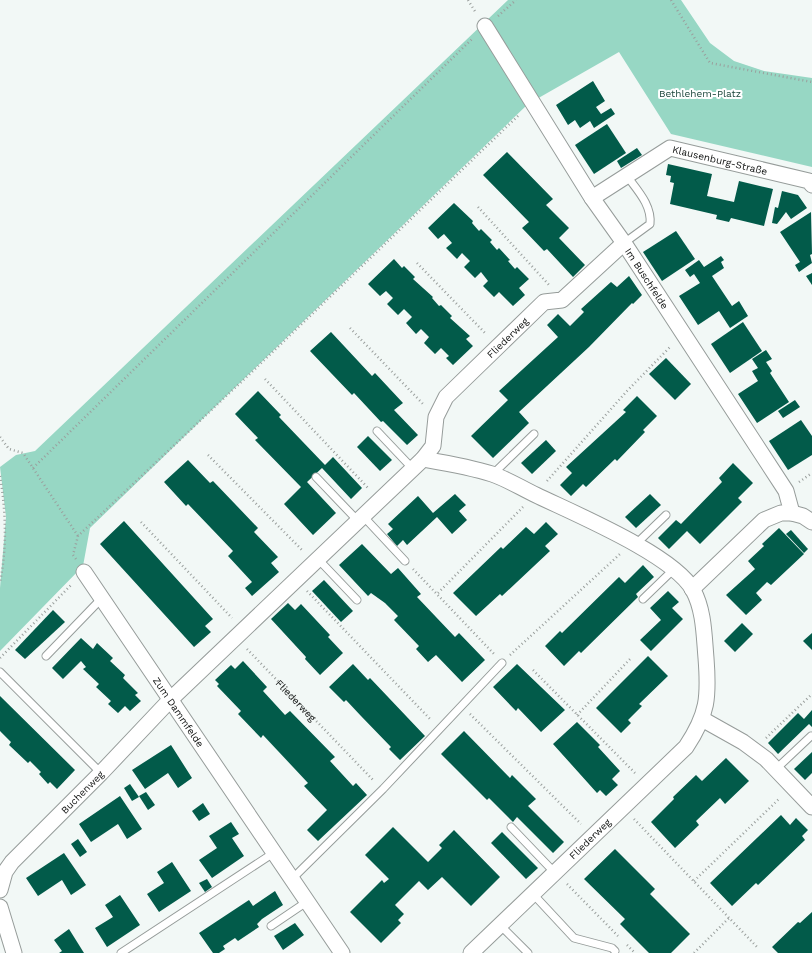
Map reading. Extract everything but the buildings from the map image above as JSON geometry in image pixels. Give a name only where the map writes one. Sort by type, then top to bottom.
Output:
[{"type":"street","name":"Im Buschfelde","points":[[485,26],[592,198],[624,243],[786,491],[792,513]]},
{"type":"street","name":"Klausenburg-Straße","points":[[592,198],[670,148],[810,182],[812,185]]},
{"type":"street","points":[[562,300],[624,243]]},
{"type":"street","name":"Fliederweg","points":[[171,699],[418,464],[433,446],[436,417],[446,397],[544,302],[562,300]]},
{"type":"street","name":"Fliederweg","points":[[418,464],[492,474],[581,516],[658,557],[674,569],[692,589],[701,614],[704,628],[707,701],[702,719],[686,747],[471,953]]},
{"type":"street","points":[[692,589],[764,520],[781,513],[792,513],[803,516],[812,522]]},
{"type":"street","name":"Zum Dammfelde","points":[[84,572],[342,953]]},
{"type":"street","name":"Buchenweg","points":[[0,890],[5,872],[12,862],[101,773],[171,699]]},
{"type":"street","points":[[702,719],[754,750],[776,769],[812,807]]},
{"type":"street","points":[[0,907],[14,953]]},
{"type":"lane","points":[[624,243],[650,224],[651,215],[648,207],[627,176]]},
{"type":"lane","points":[[376,431],[418,464]]},
{"type":"lane","points":[[492,474],[534,434]]},
{"type":"lane","points":[[316,476],[404,560]]},
{"type":"lane","points":[[633,544],[666,515]]},
{"type":"lane","points":[[316,561],[357,600]]},
{"type":"lane","points":[[643,599],[674,569]]},
{"type":"lane","points":[[46,656],[102,598]]},
{"type":"lane","points":[[292,878],[383,790],[502,663]]},
{"type":"lane","points":[[0,672],[101,773]]},
{"type":"lane","points":[[776,769],[811,736]]},
{"type":"lane","points":[[511,827],[555,872]]},
{"type":"lane","points":[[121,953],[275,852]]},
{"type":"lane","points":[[533,894],[574,938],[612,948],[615,951]]},
{"type":"lane","points":[[271,926],[308,902]]},
{"type":"lane","points":[[500,925],[528,953]]},
{"type":"path","points":[[33,468],[485,26],[516,0]]},
{"type":"path","points":[[671,0],[710,63],[812,82]]},
{"type":"path","points":[[0,658],[84,572],[73,555],[78,536],[255,369],[533,102]]},
{"type":"path","points":[[478,207],[562,300]]},
{"type":"path","points":[[417,263],[498,346]]},
{"type":"path","points":[[350,328],[436,417]]},
{"type":"path","points":[[627,391],[683,334]]},
{"type":"path","points":[[264,379],[380,501]]},
{"type":"path","points":[[0,437],[9,449],[23,453],[78,536]]},
{"type":"path","points":[[208,455],[316,561]]},
{"type":"path","points":[[0,476],[4,498],[5,560],[0,582]]},
{"type":"path","name":"Fliederweg","points":[[141,522],[239,634],[383,790]]},
{"type":"path","points":[[404,560],[438,593],[502,663],[633,544]]},
{"type":"path","points":[[296,580],[440,729]]},
{"type":"path","points":[[577,715],[631,658]]},
{"type":"path","points":[[533,670],[646,784]]},
{"type":"path","points":[[754,750],[812,694]]},
{"type":"path","points":[[462,706],[593,836]]},
{"type":"path","points":[[694,881],[792,786]]},
{"type":"path","points":[[623,807],[758,948]]},
{"type":"path","points":[[555,872],[621,938]]},
{"type":"path","points":[[694,953],[729,918]]},
{"type":"path","points":[[626,943],[635,953]]},
{"type":"green space","name":"Bethlehem-Platz","points":[[508,0],[681,0],[710,43],[734,61],[764,71],[812,78],[812,167],[671,134],[619,52],[528,104],[90,528],[83,566],[0,651],[0,588],[6,517],[0,467],[16,455],[35,451]]}]
